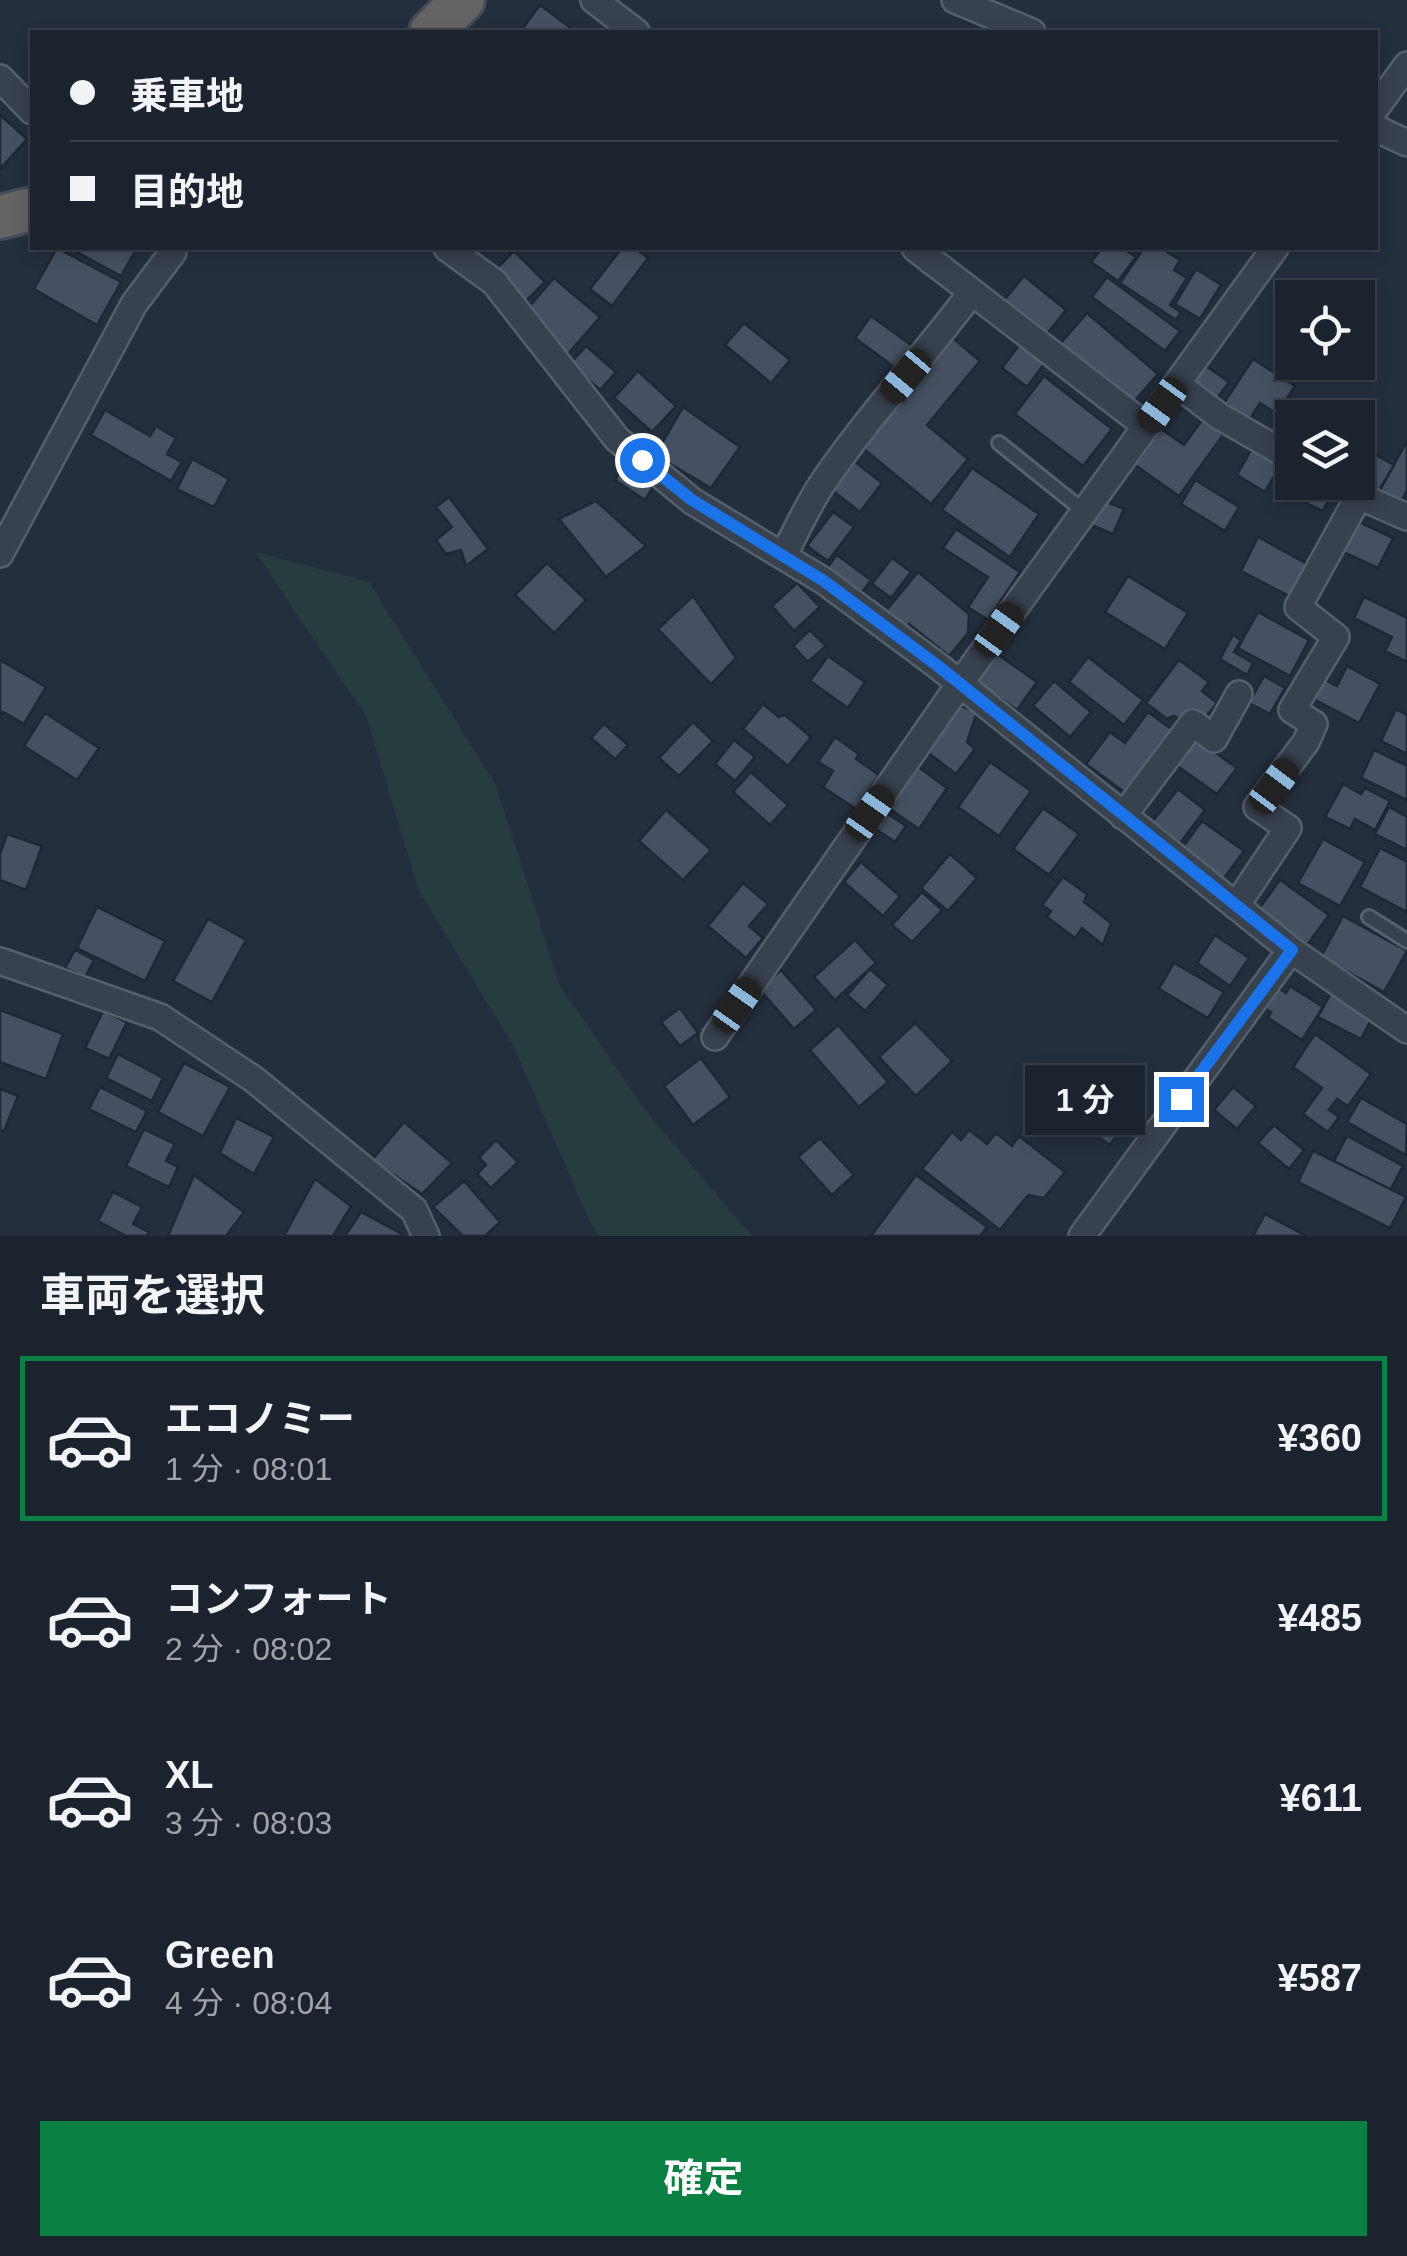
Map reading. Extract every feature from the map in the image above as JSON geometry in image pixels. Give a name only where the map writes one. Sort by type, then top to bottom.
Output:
[{"type":"highway","points":[[433,30],[463,0]]},
{"type":"highway","points":[[0,216],[30,209]]},
{"type":"street","points":[[594,0],[633,30]]},
{"type":"street","points":[[955,0],[1027,30]]},
{"type":"street","points":[[1378,105],[1407,64]]},
{"type":"street","points":[[0,78],[30,109]]},
{"type":"street","points":[[1378,129],[1407,143]]},
{"type":"street","points":[[0,554],[134,304],[172,250]]},
{"type":"street","points":[[450,250],[494,282],[617,439],[692,500],[824,581],[938,666],[1292,950],[1403,1017]]},
{"type":"street","points":[[918,250],[1146,426]]},
{"type":"street","points":[[715,1037],[959,685],[1274,250]]},
{"type":"street","points":[[783,556],[821,485],[972,292]]},
{"type":"street","points":[[1177,384],[1219,416],[1275,448]]},
{"type":"street","points":[[1236,906],[1288,828],[1258,807],[1306,742],[1314,724],[1292,710],[1336,637],[1298,607],[1358,500]]},
{"type":"street","points":[[1369,500],[1407,517]]},
{"type":"street","points":[[1123,816],[1193,724],[1214,739],[1239,694]]},
{"type":"street","points":[[1082,1236],[1292,950]]},
{"type":"street","points":[[0,960],[160,1017],[252,1078],[414,1210],[424,1235]]},
{"type":"lane","points":[[999,444],[1085,512]]},
{"type":"lane","points":[[1369,917],[1407,941]]},
{"type":"green space","points":[[256,552],[369,582],[496,785],[560,986],[649,1115],[752,1236],[599,1236],[513,1045],[419,891],[366,715]]},
{"type":"building","points":[[540,5],[573,30],[521,30]]},
{"type":"building","points":[[0,115],[27,139],[0,169]]},
{"type":"building","points":[[56,250],[121,282],[97,325],[34,289]]},
{"type":"building","points":[[73,250],[136,250],[121,276]]},
{"type":"building","points":[[620,250],[638,250],[648,258],[612,306],[590,289]]},
{"type":"building","points":[[1100,250],[1125,250],[1136,257],[1118,281],[1091,262]]},
{"type":"building","points":[[1143,250],[1164,250],[1180,260],[1174,270],[1187,278],[1170,305],[1181,312],[1176,320],[1120,283]]},
{"type":"building","points":[[514,251],[545,282],[524,303],[493,272]]},
{"type":"building","points":[[1196,269],[1221,285],[1200,319],[1175,304]]},
{"type":"building","points":[[1024,276],[1066,310],[1042,340],[1000,305]]},
{"type":"building","points":[[1107,277],[1180,331],[1165,351],[1092,297]]},
{"type":"building","points":[[554,278],[600,317],[568,354],[522,315]]},
{"type":"building","points":[[1087,313],[1158,374],[1131,405],[1060,344]]},
{"type":"building","points":[[871,316],[918,350],[901,372],[855,338]]},
{"type":"building","points":[[744,323],[790,360],[771,383],[725,345]]},
{"type":"building","points":[[949,335],[980,361],[927,425],[968,459],[931,504],[859,445]]},
{"type":"building","points":[[1019,345],[1044,364],[1027,387],[1002,368]]},
{"type":"building","points":[[586,346],[616,372],[600,390],[570,364]]},
{"type":"building","points":[[1253,359],[1275,373],[1275,380],[1286,380],[1295,386],[1286,400],[1275,400],[1275,413],[1260,403],[1250,419],[1224,403]]},
{"type":"building","points":[[1200,362],[1229,382],[1216,400],[1187,380]]},
{"type":"building","points":[[638,371],[676,406],[652,432],[614,398]]},
{"type":"building","points":[[1044,376],[1112,429],[1083,466],[1015,414]]},
{"type":"building","points":[[683,407],[740,447],[711,488],[655,455]]},
{"type":"building","points":[[105,410],[150,436],[156,426],[176,438],[167,454],[182,462],[171,481],[91,435]]},
{"type":"building","points":[[1202,420],[1223,435],[1179,496],[1135,465],[1161,429],[1184,445]]},
{"type":"building","points":[[1407,441],[1407,490],[1401,502],[1380,490]]},
{"type":"building","points":[[1251,450],[1275,463],[1275,475],[1265,492],[1237,475]]},
{"type":"building","points":[[1375,457],[1394,465],[1377,494],[1375,493]]},
{"type":"building","points":[[192,459],[229,479],[214,507],[177,489]]},
{"type":"building","points":[[854,461],[882,483],[860,512],[832,490]]},
{"type":"building","points":[[626,462],[657,481],[645,500],[615,480]]},
{"type":"building","points":[[972,468],[1039,514],[1010,557],[942,510]]},
{"type":"building","points":[[1195,480],[1239,507],[1225,531],[1181,504]]},
{"type":"building","points":[[449,497],[488,549],[466,566],[461,550],[446,554],[436,540],[452,527],[436,507]]},
{"type":"building","points":[[1099,499],[1124,509],[1113,534],[1079,520]]},
{"type":"building","points":[[1301,500],[1329,500],[1323,511]]},
{"type":"building","points":[[596,501],[646,546],[606,577],[559,519]]},
{"type":"building","points":[[833,512],[854,527],[828,561],[807,546]]},
{"type":"building","points":[[1355,520],[1393,538],[1378,568],[1341,551]]},
{"type":"building","points":[[956,529],[1020,572],[988,620],[968,607],[988,577],[943,548]]},
{"type":"building","points":[[1258,537],[1311,566],[1293,598],[1241,571]]},
{"type":"building","points":[[837,555],[871,580],[857,599],[823,573]]},
{"type":"building","points":[[892,558],[911,572],[891,598],[872,584]]},
{"type":"building","points":[[547,563],[586,600],[554,633],[515,595]]},
{"type":"building","points":[[918,572],[969,614],[968,633],[949,656],[909,624],[900,635],[880,618]]},
{"type":"building","points":[[1128,576],[1188,613],[1165,649],[1105,612]]},
{"type":"building","points":[[797,583],[820,607],[794,631],[772,606]]},
{"type":"building","points":[[693,596],[736,658],[711,684],[658,629]]},
{"type":"building","points":[[1364,597],[1407,618],[1407,662],[1385,651],[1392,637],[1354,618]]},
{"type":"building","points":[[1258,612],[1309,640],[1290,676],[1238,648]]},
{"type":"building","points":[[810,630],[826,646],[808,662],[793,646]]},
{"type":"building","points":[[1233,635],[1241,640],[1234,652],[1253,663],[1247,675],[1220,659]]},
{"type":"building","points":[[993,651],[1037,682],[1017,710],[973,679]]},
{"type":"building","points":[[828,656],[865,682],[848,708],[810,681]]},
{"type":"building","points":[[1088,657],[1143,700],[1124,725],[1069,682]]},
{"type":"building","points":[[0,660],[46,687],[24,724],[3,712],[0,717]]},
{"type":"building","points":[[1179,660],[1209,682],[1202,691],[1217,703],[1204,719],[1191,709],[1179,719],[1167,719],[1146,703]]},
{"type":"building","points":[[1347,666],[1380,684],[1359,723],[1308,696],[1318,676],[1337,686]]},
{"type":"building","points":[[1264,676],[1285,688],[1270,714],[1249,703]]},
{"type":"building","points":[[1054,681],[1091,712],[1070,737],[1033,706]]},
{"type":"building","points":[[952,703],[977,712],[967,742],[975,749],[956,774],[922,748]]},
{"type":"building","points":[[763,704],[779,717],[785,715],[811,737],[788,766],[743,729]]},
{"type":"building","points":[[1396,709],[1407,715],[1407,754],[1381,741]]},
{"type":"building","points":[[1148,712],[1174,731],[1127,794],[1086,764],[1110,732],[1125,743]]},
{"type":"building","points":[[45,713],[99,748],[77,780],[24,746]]},
{"type":"building","points":[[693,722],[713,741],[679,776],[659,758]]},
{"type":"building","points":[[604,724],[628,745],[615,759],[591,738]]},
{"type":"building","points":[[835,737],[879,775],[856,809],[823,787],[833,771],[818,762]]},
{"type":"building","points":[[1196,739],[1237,768],[1217,794],[1176,765]]},
{"type":"building","points":[[734,740],[755,757],[735,781],[715,764]]},
{"type":"building","points":[[1374,750],[1407,766],[1407,800],[1361,778]]},
{"type":"building","points":[[990,762],[1031,791],[999,836],[958,807]]},
{"type":"building","points":[[913,763],[947,788],[919,829],[884,805]]},
{"type":"building","points":[[751,772],[788,805],[770,825],[733,792]]},
{"type":"building","points":[[1343,784],[1361,794],[1365,788],[1390,801],[1375,830],[1355,819],[1350,829],[1325,817]]},
{"type":"building","points":[[1178,789],[1205,810],[1180,843],[1152,822]]},
{"type":"building","points":[[1389,807],[1407,817],[1407,850],[1375,834]]},
{"type":"building","points":[[1043,808],[1079,834],[1049,875],[1013,849]]},
{"type":"building","points":[[881,809],[906,826],[895,842],[870,825]]},
{"type":"building","points":[[666,810],[711,850],[683,880],[639,841]]},
{"type":"building","points":[[1202,821],[1244,851],[1222,881],[1180,851]]},
{"type":"building","points":[[7,834],[42,846],[26,890],[0,880],[0,854]]},
{"type":"building","points":[[1323,839],[1365,862],[1340,906],[1298,883]]},
{"type":"building","points":[[1380,848],[1407,862],[1407,912],[1360,887]]},
{"type":"building","points":[[950,854],[977,878],[948,911],[921,888]]},
{"type":"building","points":[[861,862],[900,896],[883,916],[844,882]]},
{"type":"building","points":[[1063,877],[1087,894],[1084,902],[1111,923],[1103,945],[1082,928],[1075,938],[1047,917],[1051,911],[1042,905]]},
{"type":"building","points":[[1280,880],[1329,915],[1307,945],[1258,910]]},
{"type":"building","points":[[743,883],[768,904],[749,926],[763,938],[746,958],[708,926]]},
{"type":"building","points":[[922,892],[942,910],[912,942],[892,925]]},
{"type":"building","points":[[97,907],[165,941],[145,981],[77,948]]},
{"type":"building","points":[[1343,916],[1407,951],[1384,992],[1321,957]]},
{"type":"building","points":[[208,919],[246,940],[212,1002],[173,981]]},
{"type":"building","points":[[1215,935],[1249,958],[1230,986],[1197,963]]},
{"type":"building","points":[[855,940],[876,963],[835,1000],[814,977]]},
{"type":"building","points":[[75,950],[94,960],[85,977],[65,968]]},
{"type":"building","points":[[1174,963],[1224,992],[1208,1018],[1159,989]]},
{"type":"building","points":[[870,969],[888,985],[865,1011],[847,995]]},
{"type":"building","points":[[781,970],[816,1010],[794,1029],[759,989]]},
{"type":"building","points":[[1290,986],[1323,1007],[1302,1040],[1268,1018],[1271,1012],[1264,1008],[1277,987],[1286,993]]},
{"type":"building","points":[[1331,993],[1374,1014],[1361,1039],[1318,1017]]},
{"type":"building","points":[[680,1008],[698,1033],[680,1046],[661,1022]]},
{"type":"building","points":[[0,1010],[63,1034],[46,1079],[0,1062]]},
{"type":"building","points":[[103,1011],[127,1022],[109,1059],[85,1048]]},
{"type":"building","points":[[915,1023],[952,1061],[916,1096],[879,1057]]},
{"type":"building","points":[[838,1025],[888,1082],[859,1107],[810,1050]]},
{"type":"building","points":[[1315,1034],[1371,1074],[1348,1106],[1337,1099],[1329,1110],[1339,1117],[1328,1132],[1303,1114],[1322,1088],[1293,1067]]},
{"type":"building","points":[[118,1054],[163,1078],[152,1101],[106,1078]]},
{"type":"building","points":[[701,1058],[730,1097],[693,1125],[664,1086]]},
{"type":"building","points":[[184,1063],[230,1087],[203,1136],[158,1112]]},
{"type":"building","points":[[100,1087],[147,1111],[136,1132],[89,1109]]},
{"type":"building","points":[[1233,1087],[1256,1106],[1237,1129],[1214,1110]]},
{"type":"building","points":[[0,1089],[18,1096],[4,1131],[0,1130]]},
{"type":"building","points":[[1080,1089],[1125,1126],[1109,1145],[1064,1108]]},
{"type":"building","points":[[1361,1098],[1407,1124],[1406,1155],[1347,1122]]},
{"type":"building","points":[[236,1118],[274,1137],[254,1174],[220,1153]]},
{"type":"building","points":[[404,1122],[452,1163],[422,1194],[372,1160]]},
{"type":"building","points":[[1274,1125],[1304,1150],[1289,1169],[1258,1143]]},
{"type":"building","points":[[144,1129],[175,1144],[166,1161],[178,1167],[169,1187],[126,1166]]},
{"type":"building","points":[[969,1130],[987,1144],[996,1133],[1012,1146],[1019,1136],[1065,1172],[1044,1198],[1028,1195],[1000,1230],[922,1169],[952,1132],[961,1140]]},
{"type":"building","points":[[1347,1136],[1403,1166],[1390,1190],[1334,1161]]},
{"type":"building","points":[[820,1138],[854,1175],[832,1195],[798,1157]]},
{"type":"building","points":[[496,1140],[518,1162],[491,1188],[477,1174],[486,1165],[479,1157]]},
{"type":"building","points":[[1313,1151],[1406,1197],[1390,1228],[1298,1182]]},
{"type":"building","points":[[194,1175],[244,1212],[226,1236],[168,1236]]},
{"type":"building","points":[[916,1175],[987,1227],[980,1236],[871,1236]]},
{"type":"building","points":[[315,1179],[351,1206],[333,1236],[284,1236]]},
{"type":"building","points":[[464,1181],[500,1222],[485,1236],[463,1236],[433,1207]]},
{"type":"building","points":[[113,1192],[142,1207],[133,1224],[149,1232],[147,1236],[126,1236],[98,1221]]},
{"type":"building","points":[[361,1212],[402,1234],[401,1236],[345,1236]]},
{"type":"building","points":[[1265,1214],[1306,1236],[1253,1236]]},
{"type":"route","points":[[642,460],[692,500],[824,581],[938,666],[1292,950],[1181,1099]]}]
